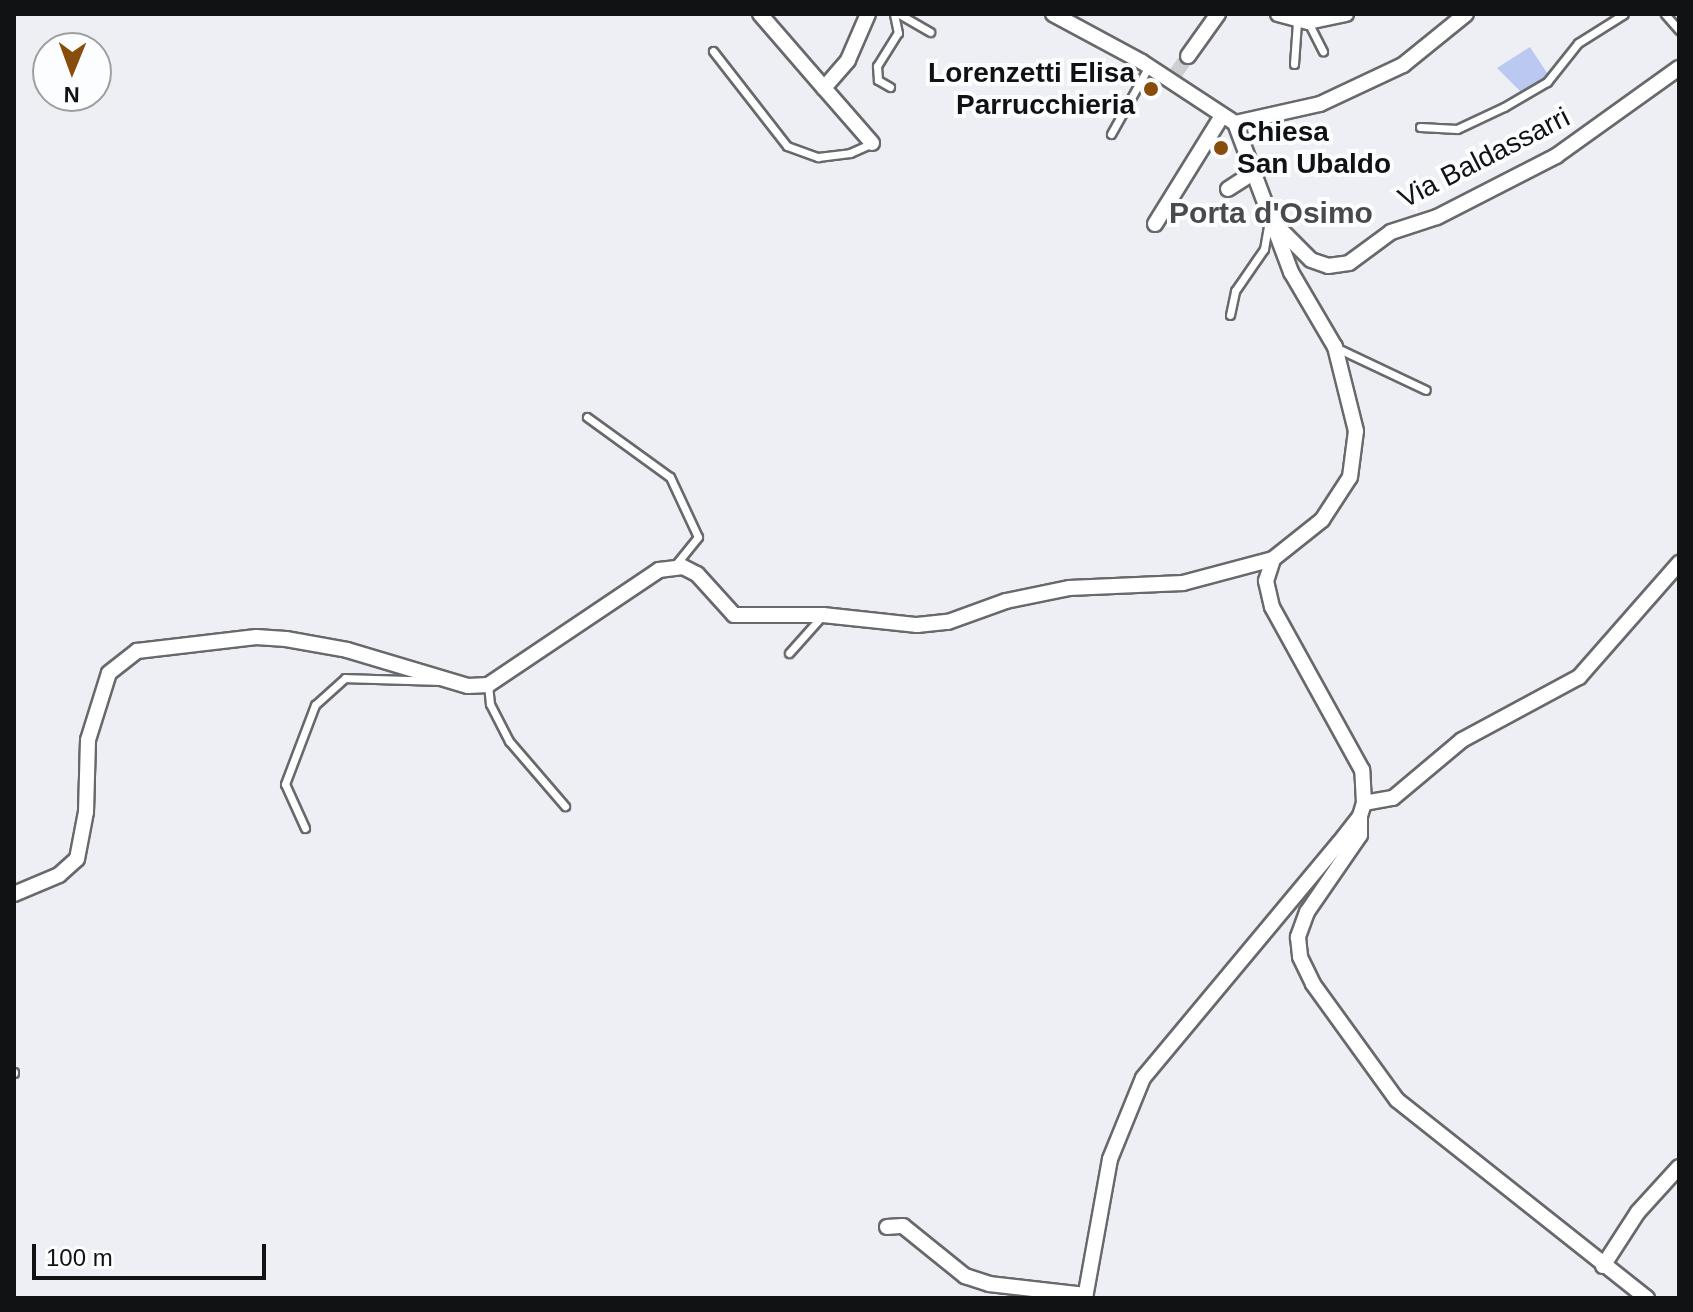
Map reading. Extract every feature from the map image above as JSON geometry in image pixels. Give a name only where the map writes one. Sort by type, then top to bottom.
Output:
[{"type":"street","points":[[760,14],[872,143]]},
{"type":"street","points":[[824,88],[848,60],[868,14]]},
{"type":"street","points":[[14,894],[59,875],[77,859],[86,812],[88,740],[109,673],[137,651],[256,637],[286,639],[347,650],[453,680],[488,685],[615,595],[659,570],[673,568],[697,574],[734,615],[823,615],[917,625],[948,622],[1006,601],[1057,591],[1194,581],[1273,559],[1322,520],[1350,477],[1356,431],[1335,347],[1291,272],[1256,171],[1228,119],[1174,77],[1053,14]]},
{"type":"street","points":[[1188,56],[1218,14]]},
{"type":"street","points":[[1278,14],[1302,22],[1346,14]]},
{"type":"street","points":[[1155,224],[1228,119],[1320,104],[1403,65],[1466,14]]},
{"type":"street","name":"Via Baldassarri","points":[[1271,218],[1311,260],[1328,266],[1349,263],[1391,232],[1437,217],[1556,156],[1679,68]]},
{"type":"street","points":[[1228,189],[1256,171]]},
{"type":"street","points":[[1273,559],[1266,581],[1272,607],[1362,770],[1360,835],[1307,912],[1298,937],[1300,957],[1313,984],[1397,1100],[1647,1298]]},
{"type":"street","points":[[887,1227],[903,1226],[965,1276],[989,1284],[1085,1296],[1110,1159],[1143,1078],[1362,809],[1393,798],[1462,740],[1579,677],[1679,563]]},
{"type":"street","points":[[1603,1266],[1638,1212],[1679,1167]]},
{"type":"lane","points":[[897,14],[930,32]]},
{"type":"lane","points":[[890,87],[878,80],[877,66],[898,33],[897,14]]},
{"type":"lane","points":[[1420,127],[1457,129],[1504,107],[1547,82],[1578,43],[1624,14]]},
{"type":"lane","points":[[1665,14],[1679,30]]},
{"type":"lane","points":[[1302,22],[1323,51]]},
{"type":"lane","points":[[1294,64],[1302,22]]},
{"type":"lane","points":[[713,51],[787,146],[818,157],[850,153],[872,143]]},
{"type":"lane","points":[[1111,134],[1149,66]]},
{"type":"lane","points":[[1230,315],[1235,291],[1264,249],[1271,218]]},
{"type":"lane","points":[[1335,347],[1426,390]]},
{"type":"lane","points":[[587,417],[670,477],[698,537],[673,568]]},
{"type":"lane","points":[[789,653],[823,615]]},
{"type":"lane","points":[[305,828],[285,784],[315,705],[345,678],[399,684],[453,680]]},
{"type":"lane","points":[[488,685],[490,704],[509,741],[565,806]]},
{"type":"shaded area","points":[[1530,47],[1549,76],[1521,92],[1497,68]]},
{"type":"tunnel","points":[[1176,73],[1188,56]]},
{"type":"place","name":"Lorenzetti Elisa Parrucchieria","points":[[1151,89]]},
{"type":"place","name":"Chiesa San Ubaldo","points":[[1221,148]]},
{"type":"district","name":"Porta d'Osimo","points":[[1271,213]]}]
